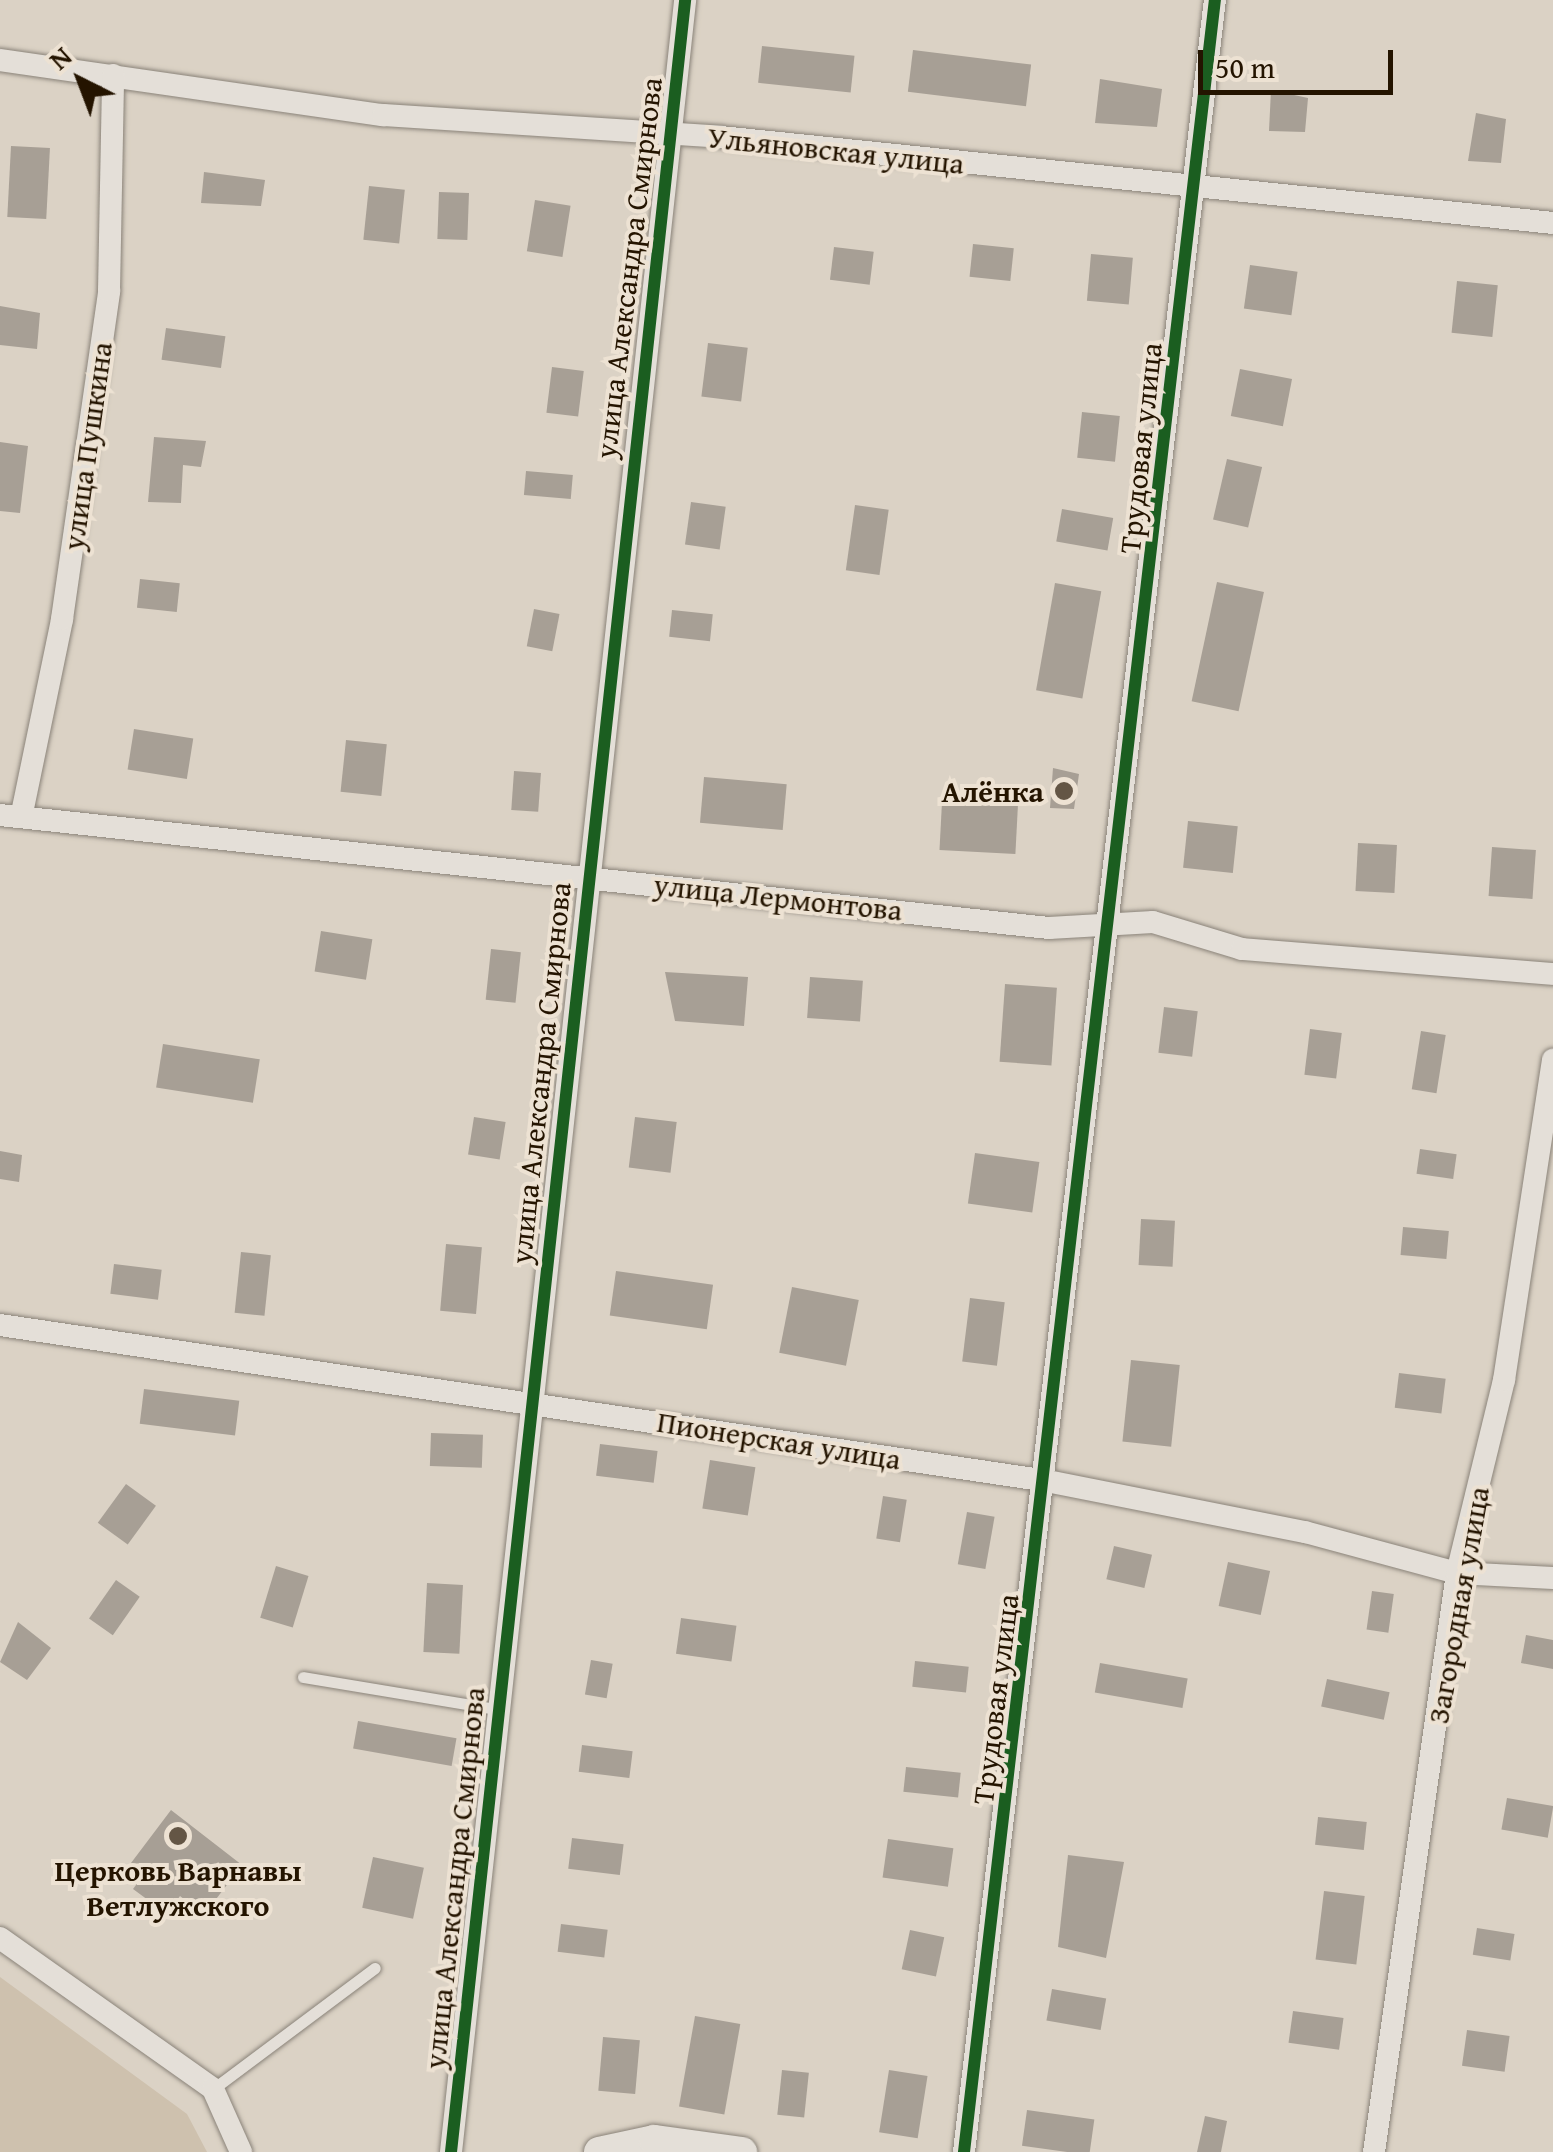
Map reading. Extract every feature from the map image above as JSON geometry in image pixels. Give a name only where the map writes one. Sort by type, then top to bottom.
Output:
[{"type":"street","name":"улица Александра Смирнова","points":[[452,2152],[585,875],[686,0]]},
{"type":"street","name":"Трудовая улица","points":[[964,2152],[1114,918],[1215,0]]},
{"type":"street","name":"Ульяновская улица","points":[[0,60],[383,115],[668,133],[1553,223]]},
{"type":"street","name":"улица Пушкина","points":[[11,814],[62,620],[110,291],[114,75]]},
{"type":"street","name":"улица Лермонтова","points":[[11,814],[1049,928],[1114,918],[1242,949],[1553,974]]},
{"type":"street","name":"Загородная улица","points":[[1374,2152],[1458,1573],[1504,1380],[1553,1060]]},
{"type":"street","name":"Пионерская улица","points":[[0,1325],[532,1401],[1047,1481],[1458,1573],[1553,1578]]},
{"type":"street","points":[[0,1938],[213,2089],[241,2152]]},
{"type":"street","points":[[599,2152],[654,2140],[742,2152]]},
{"type":"lane","points":[[303,1677],[497,1708]]},
{"type":"lane","points":[[213,2089],[375,1968]]},
{"type":"shaded area","points":[[0,1977],[187,2114],[207,2152],[0,2152]]},
{"type":"building","points":[[762,46],[854,56],[851,93],[758,83]]},
{"type":"building","points":[[913,50],[1031,65],[1026,106],[908,92]]},
{"type":"building","points":[[1100,79],[1162,89],[1157,127],[1095,123]]},
{"type":"building","points":[[1271,90],[1308,98],[1305,132],[1269,131]]},
{"type":"building","points":[[1476,113],[1506,119],[1501,163],[1468,161]]},
{"type":"building","points":[[11,146],[50,148],[46,219],[7,217]]},
{"type":"building","points":[[204,172],[265,180],[261,206],[201,203]]},
{"type":"building","points":[[369,186],[405,190],[399,243],[363,240]]},
{"type":"building","points":[[439,192],[469,193],[467,240],[437,239]]},
{"type":"building","points":[[535,200],[571,206],[562,257],[527,251]]},
{"type":"building","points":[[973,244],[1014,248],[1010,281],[970,277]]},
{"type":"building","points":[[834,247],[874,252],[870,285],[830,280]]},
{"type":"building","points":[[1091,254],[1133,258],[1129,304],[1087,301]]},
{"type":"building","points":[[1250,265],[1298,272],[1291,315],[1244,309]]},
{"type":"building","points":[[1457,281],[1498,285],[1492,337],[1452,333]]},
{"type":"building","points":[[0,306],[40,313],[37,349],[0,345]]},
{"type":"building","points":[[166,328],[225,336],[221,368],[162,360]]},
{"type":"building","points":[[708,343],[748,348],[741,401],[701,397]]},
{"type":"building","points":[[552,367],[584,371],[578,417],[546,413]]},
{"type":"building","points":[[1240,369],[1292,379],[1283,426],[1231,416]]},
{"type":"building","points":[[1082,412],[1120,416],[1115,462],[1077,458]]},
{"type":"building","points":[[154,437],[206,441],[201,467],[183,465],[181,503],[148,502]]},
{"type":"building","points":[[0,442],[28,446],[20,513],[0,511]]},
{"type":"building","points":[[1227,459],[1262,467],[1248,528],[1213,519]]},
{"type":"building","points":[[526,471],[573,475],[571,499],[524,495]]},
{"type":"building","points":[[691,502],[726,507],[720,549],[685,545]]},
{"type":"building","points":[[855,505],[889,510],[879,575],[846,570]]},
{"type":"building","points":[[1062,509],[1113,518],[1107,551],[1056,541]]},
{"type":"building","points":[[140,579],[180,583],[177,612],[137,608]]},
{"type":"building","points":[[1217,582],[1264,592],[1239,711],[1192,701]]},
{"type":"building","points":[[1055,583],[1101,591],[1082,699],[1036,690]]},
{"type":"building","points":[[534,609],[560,614],[552,651],[527,646]]},
{"type":"building","points":[[672,610],[713,614],[710,641],[669,637]]},
{"type":"building","points":[[134,729],[193,738],[187,779],[128,769]]},
{"type":"building","points":[[346,740],[387,744],[381,796],[341,792]]},
{"type":"building","name":"Алёнка","points":[[1053,768],[1079,774],[1074,809],[1050,808]]},
{"type":"building","points":[[514,771],[541,773],[538,812],[511,810]]},
{"type":"building","points":[[704,777],[787,784],[783,830],[700,823]]},
{"type":"building","points":[[942,802],[1018,806],[1015,854],[939,850]]},
{"type":"building","points":[[1188,821],[1238,826],[1233,873],[1183,868]]},
{"type":"building","points":[[1358,843],[1397,845],[1394,893],[1355,891]]},
{"type":"building","points":[[1492,847],[1536,850],[1532,899],[1489,896]]},
{"type":"building","points":[[321,931],[372,939],[366,980],[315,971]]},
{"type":"building","points":[[491,949],[521,952],[516,1003],[486,1000]]},
{"type":"building","points":[[665,972],[748,977],[744,1026],[675,1021]]},
{"type":"building","points":[[810,977],[863,981],[860,1022],[807,1018]]},
{"type":"building","points":[[1005,984],[1057,988],[1051,1065],[1000,1062]]},
{"type":"building","points":[[1164,1007],[1198,1011],[1192,1057],[1158,1053]]},
{"type":"building","points":[[1310,1029],[1342,1033],[1336,1079],[1304,1075]]},
{"type":"building","points":[[1421,1031],[1446,1035],[1436,1093],[1412,1089]]},
{"type":"building","points":[[163,1044],[260,1059],[253,1103],[156,1087]]},
{"type":"building","points":[[474,1117],[506,1122],[500,1160],[468,1155]]},
{"type":"building","points":[[635,1117],[677,1122],[670,1173],[629,1168]]},
{"type":"building","points":[[1420,1149],[1457,1154],[1453,1179],[1417,1174]]},
{"type":"building","points":[[0,1151],[22,1155],[19,1182],[0,1179]]},
{"type":"building","points":[[975,1153],[1039,1162],[1032,1213],[968,1204]]},
{"type":"building","points":[[1141,1219],[1175,1221],[1173,1267],[1139,1265]]},
{"type":"building","points":[[1403,1227],[1449,1231],[1446,1259],[1401,1255]]},
{"type":"building","points":[[446,1244],[482,1247],[476,1314],[440,1311]]},
{"type":"building","points":[[241,1252],[271,1255],[264,1316],[235,1313]]},
{"type":"building","points":[[114,1264],[162,1270],[158,1300],[110,1294]]},
{"type":"building","points":[[616,1271],[713,1285],[707,1329],[610,1316]]},
{"type":"building","points":[[792,1287],[859,1300],[846,1366],[779,1353]]},
{"type":"building","points":[[970,1298],[1005,1302],[997,1366],[962,1362]]},
{"type":"building","points":[[1131,1360],[1180,1365],[1171,1447],[1122,1442]]},
{"type":"building","points":[[1399,1373],[1446,1379],[1441,1413],[1395,1408]]},
{"type":"building","points":[[144,1389],[239,1401],[235,1435],[140,1424]]},
{"type":"building","points":[[431,1433],[483,1435],[482,1468],[430,1466]]},
{"type":"building","points":[[600,1444],[658,1451],[654,1483],[596,1476]]},
{"type":"building","points":[[710,1460],[755,1467],[748,1516],[702,1508]]},
{"type":"building","points":[[126,1484],[156,1506],[128,1545],[98,1523]]},
{"type":"building","points":[[883,1496],[907,1500],[900,1542],[876,1538]]},
{"type":"building","points":[[967,1512],[995,1517],[985,1569],[958,1564]]},
{"type":"building","points":[[1114,1546],[1152,1555],[1144,1588],[1106,1579]]},
{"type":"building","points":[[1228,1562],[1270,1571],[1261,1615],[1219,1606]]},
{"type":"building","points":[[276,1566],[309,1576],[293,1628],[260,1618]]},
{"type":"building","points":[[116,1580],[140,1597],[113,1635],[89,1619]]},
{"type":"building","points":[[427,1583],[463,1585],[459,1654],[423,1652]]},
{"type":"building","points":[[1372,1591],[1394,1594],[1388,1633],[1367,1630]]},
{"type":"building","points":[[681,1618],[736,1626],[731,1661],[676,1654]]},
{"type":"building","points":[[18,1622],[51,1648],[27,1680],[0,1662]]},
{"type":"building","points":[[1526,1635],[1553,1640],[1553,1669],[1521,1663]]},
{"type":"building","points":[[591,1660],[613,1664],[607,1698],[585,1694]]},
{"type":"building","points":[[915,1661],[969,1667],[966,1693],[912,1687]]},
{"type":"building","points":[[1100,1663],[1188,1678],[1182,1708],[1095,1693]]},
{"type":"building","points":[[1327,1679],[1390,1692],[1384,1720],[1321,1706]]},
{"type":"building","points":[[358,1721],[456,1738],[452,1766],[353,1749]]},
{"type":"building","points":[[582,1745],[633,1751],[629,1778],[579,1772]]},
{"type":"building","points":[[906,1767],[961,1773],[958,1798],[903,1792]]},
{"type":"building","points":[[1507,1798],[1553,1806],[1548,1838],[1501,1830]]},
{"type":"building","name":"Церковь Варнавы Ветлужского","points":[[171,1810],[242,1865],[204,1915],[180,1896],[167,1914],[133,1889],[145,1873],[131,1863]]},
{"type":"building","points":[[1318,1817],[1367,1822],[1364,1850],[1315,1845]]},
{"type":"building","points":[[572,1838],[624,1844],[620,1875],[568,1869]]},
{"type":"building","points":[[888,1839],[953,1848],[948,1887],[883,1878]]},
{"type":"building","points":[[1068,1855],[1124,1862],[1106,1958],[1058,1947]]},
{"type":"building","points":[[373,1857],[424,1868],[413,1919],[362,1908]]},
{"type":"building","points":[[1324,1891],[1365,1896],[1356,1964],[1316,1959]]},
{"type":"building","points":[[561,1924],[608,1930],[604,1958],[558,1952]]},
{"type":"building","points":[[1477,1928],[1515,1934],[1510,1961],[1473,1955]]},
{"type":"building","points":[[910,1930],[944,1937],[936,1976],[902,1969]]},
{"type":"building","points":[[1052,1989],[1106,1999],[1101,2030],[1046,2021]]},
{"type":"building","points":[[1293,2011],[1344,2018],[1339,2050],[1289,2043]]},
{"type":"building","points":[[695,2016],[740,2024],[724,2115],[679,2107]]},
{"type":"building","points":[[1467,2030],[1510,2036],[1505,2072],[1462,2066]]},
{"type":"building","points":[[603,2037],[640,2040],[635,2094],[598,2091]]},
{"type":"building","points":[[782,2070],[809,2073],[804,2118],[777,2115]]},
{"type":"building","points":[[889,2070],[928,2076],[918,2138],[879,2132]]},
{"type":"building","points":[[1027,2110],[1094,2119],[1090,2152],[1022,2146]]},
{"type":"building","points":[[1205,2116],[1227,2121],[1221,2152],[1197,2152]]},
{"type":"cycle path","points":[[451,2152],[685,0]]},
{"type":"cycle path","points":[[964,2152],[1215,0]]},
{"type":"place","name":"Алёнка","points":[[1064,791]]},
{"type":"place","name":"Церковь Варнавы Ветлужского","points":[[178,1836]]}]
